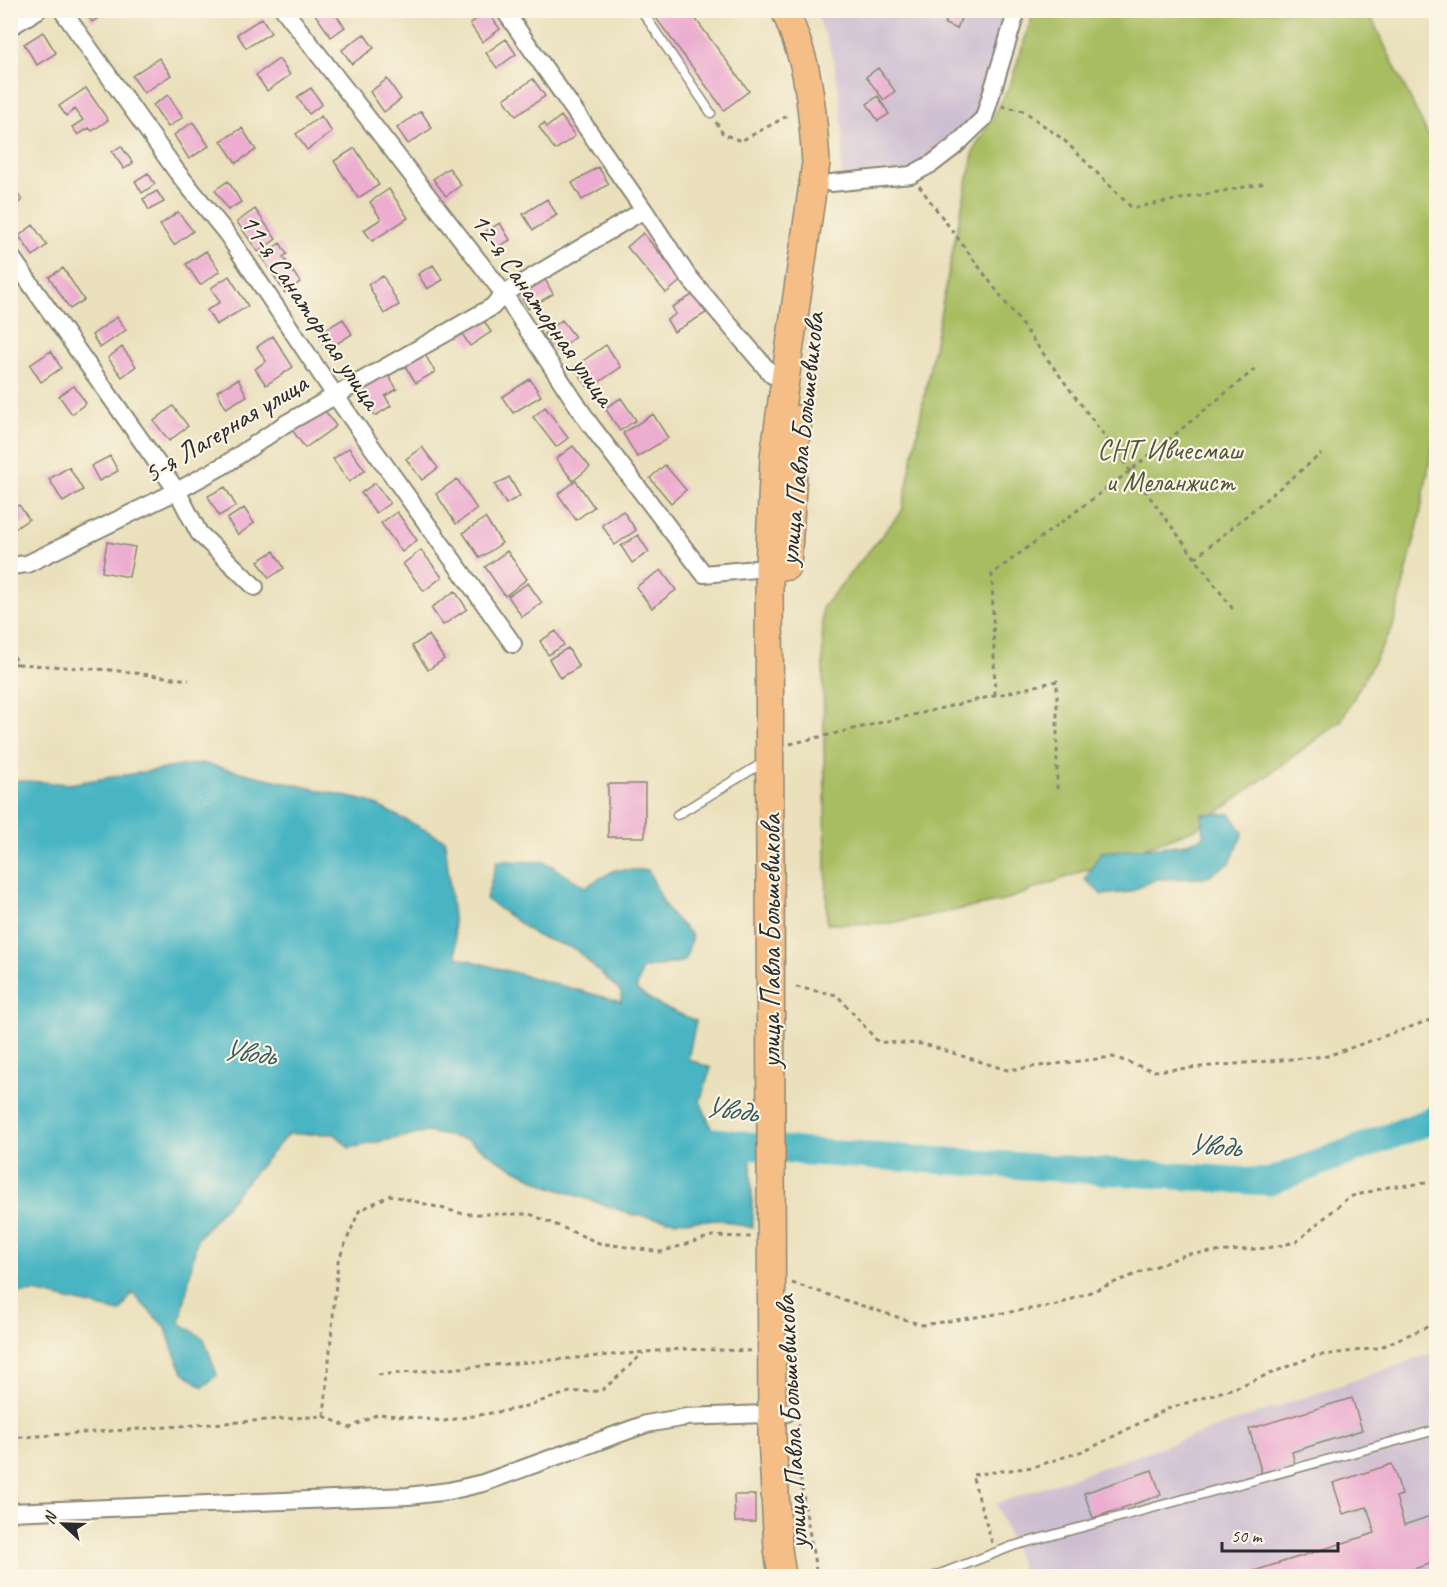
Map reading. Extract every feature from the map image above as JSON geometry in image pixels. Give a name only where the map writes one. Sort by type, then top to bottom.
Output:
[{"type":"main road","name":"улица Павла Большевикова","points":[[782,1576],[778,1538],[779,1413],[769,1233],[776,1090],[778,567],[774,458],[816,163],[813,118],[806,72],[785,10]]},
{"type":"main road","name":"улица Павла Большевикова","points":[[778,567],[831,183],[833,149],[825,71],[804,10]]},
{"type":"main road","name":"улица Павла Большевикова","points":[[779,1413],[787,1448],[798,1576]]},
{"type":"street","points":[[10,27],[38,10]]},
{"type":"street","name":"11-я Санаторная улица","points":[[62,10],[177,172],[227,234],[334,395],[513,644]]},
{"type":"street","name":"12-я Санаторная улица","points":[[284,10],[504,294],[589,423],[704,574],[778,567]]},
{"type":"street","points":[[831,183],[911,175],[933,164],[955,146],[984,117],[1017,10]]},
{"type":"street","name":"улица Павла Большевикова","points":[[505,11],[687,275],[772,375],[786,377]]},
{"type":"street","name":"5-я Лагерная улица","points":[[10,566],[27,564],[177,491],[226,464],[285,424],[334,395],[492,307],[504,294],[644,210]]},
{"type":"street","points":[[10,255],[177,491],[198,532],[255,587]]},
{"type":"street","points":[[10,1512],[408,1496],[449,1491],[483,1483],[646,1424],[687,1417],[779,1413]]},
{"type":"lane","points":[[641,10],[711,113]]},
{"type":"lane","points":[[677,815],[777,752]]},
{"type":"lane","points":[[935,1576],[1013,1546],[1437,1430]]},
{"type":"path","points":[[989,103],[1024,111],[1065,141],[1132,208],[1266,183]]},
{"type":"path","points":[[711,113],[723,134],[741,141],[796,111]]},
{"type":"path","points":[[911,175],[1235,612]]},
{"type":"path","points":[[995,695],[992,574],[1130,471],[1255,369]]},
{"type":"path","points":[[1195,558],[1321,454]]},
{"type":"path","points":[[10,648],[18,664]]},
{"type":"path","points":[[10,663],[111,670],[189,680]]},
{"type":"path","points":[[777,752],[1057,681],[1057,792]]},
{"type":"path","points":[[796,987],[837,995],[878,1042],[924,1044],[1007,1070],[1113,1057],[1154,1071],[1327,1056],[1437,1018]]},
{"type":"path","points":[[792,1283],[922,1326],[1045,1307],[1056,1305],[1187,1254],[1268,1248],[1296,1242],[1349,1197],[1388,1187],[1437,1182]]},
{"type":"path","points":[[324,1416],[338,1261],[360,1210],[390,1195],[464,1214],[530,1214],[599,1243],[661,1252],[712,1236],[769,1233]]},
{"type":"path","points":[[995,1553],[972,1475],[1033,1467],[1089,1449],[1167,1409],[1237,1387],[1314,1356],[1378,1348],[1437,1323]]},
{"type":"path","points":[[378,1375],[680,1349],[762,1352]]},
{"type":"path","points":[[10,1438],[324,1416],[350,1428],[378,1414],[444,1421],[520,1408],[570,1392],[601,1391],[644,1352]]},
{"type":"shaded area","points":[[815,11],[1014,11],[982,115],[911,173],[841,176],[843,138],[839,91],[834,63]]},
{"type":"shaded area","points":[[1436,1352],[1436,1576],[1024,1576],[996,1504]]},
{"type":"green space","name":"СНТ Ивчесмаш и Меланжист","points":[[1034,11],[1368,11],[1436,152],[1436,426],[1419,521],[1393,627],[1341,721],[1195,829],[1003,901],[891,923],[827,924],[822,608],[902,511],[974,150],[1010,85]]},
{"type":"water","points":[[201,763],[370,802],[445,840],[457,957],[621,1002],[621,992],[575,949],[537,936],[486,899],[497,861],[545,862],[585,887],[615,870],[648,870],[667,910],[692,936],[685,961],[642,969],[636,990],[659,1005],[696,1021],[688,1059],[711,1068],[700,1101],[712,1129],[750,1137],[753,1228],[720,1220],[676,1221],[634,1215],[546,1185],[502,1162],[468,1140],[427,1132],[349,1148],[335,1134],[288,1134],[197,1239],[180,1323],[204,1339],[217,1375],[203,1387],[183,1372],[166,1328],[132,1293],[120,1312],[35,1292],[11,1294],[11,780],[69,784]]},
{"type":"water","points":[[1202,814],[1231,814],[1243,833],[1230,863],[1204,878],[1156,879],[1130,892],[1102,895],[1085,879],[1101,852],[1182,845],[1204,837]]},
{"type":"building","points":[[85,10],[111,10],[92,22]]},
{"type":"building","points":[[312,10],[342,10],[336,15],[345,27],[331,37]]},
{"type":"building","points":[[650,10],[689,10],[749,91],[724,110]]},
{"type":"building","points":[[950,10],[964,10],[957,29],[945,24]]},
{"type":"building","points":[[487,11],[500,29],[482,42],[470,24]]},
{"type":"building","points":[[262,18],[271,33],[246,48],[237,34]]},
{"type":"building","points":[[43,32],[56,53],[37,65],[24,44]]},
{"type":"building","points":[[364,34],[374,48],[352,64],[342,50]]},
{"type":"building","points":[[506,39],[516,54],[497,68],[486,53]]},
{"type":"building","points":[[159,58],[171,75],[144,93],[132,76]]},
{"type":"building","points":[[279,59],[290,75],[267,91],[256,75]]},
{"type":"building","points":[[878,68],[895,91],[884,100],[866,77]]},
{"type":"building","points":[[387,79],[401,99],[384,112],[370,92]]},
{"type":"building","points":[[533,79],[545,96],[516,116],[504,99]]},
{"type":"building","points":[[86,88],[108,120],[92,131],[89,128],[78,135],[72,127],[83,120],[75,109],[66,116],[59,106]]},
{"type":"building","points":[[311,88],[322,104],[309,114],[297,97]]},
{"type":"building","points":[[168,95],[183,117],[168,127],[153,105]]},
{"type":"building","points":[[878,96],[889,114],[878,121],[867,104]]},
{"type":"building","points":[[421,111],[432,128],[408,144],[397,128]]},
{"type":"building","points":[[321,116],[332,132],[307,150],[296,134]]},
{"type":"building","points":[[561,116],[575,136],[555,150],[539,127],[544,123],[547,127]]},
{"type":"building","points":[[193,122],[209,146],[189,159],[174,135]]},
{"type":"building","points":[[242,128],[256,150],[236,163],[221,141]]},
{"type":"building","points":[[121,146],[133,163],[124,169],[112,152]]},
{"type":"building","points":[[355,148],[379,185],[358,198],[334,161]]},
{"type":"building","points":[[598,167],[609,184],[582,200],[572,183]]},
{"type":"building","points":[[449,168],[461,185],[446,196],[433,179]]},
{"type":"building","points":[[148,173],[155,184],[142,193],[135,181]]},
{"type":"building","points":[[228,181],[241,202],[228,210],[215,190]]},
{"type":"building","points":[[10,184],[22,200],[10,209]]},
{"type":"building","points":[[389,189],[408,218],[372,241],[364,230],[381,219],[370,202]]},
{"type":"building","points":[[157,191],[164,202],[149,210],[143,199]]},
{"type":"building","points":[[547,199],[557,215],[533,230],[523,214]]},
{"type":"building","points":[[255,209],[276,239],[258,252],[237,222]]},
{"type":"building","points":[[178,212],[193,231],[174,245],[160,225]]},
{"type":"building","points":[[500,223],[510,240],[496,248],[486,231]]},
{"type":"building","points":[[33,225],[47,245],[33,256],[19,236]]},
{"type":"building","points":[[643,233],[682,280],[666,293],[627,247]]},
{"type":"building","points":[[280,243],[287,254],[283,257],[300,282],[285,293],[261,256]]},
{"type":"building","points":[[206,251],[220,271],[200,285],[186,264]]},
{"type":"building","points":[[433,265],[443,280],[427,289],[418,274]]},
{"type":"building","points":[[63,268],[84,300],[70,309],[49,277]]},
{"type":"building","points":[[542,274],[553,294],[528,309],[517,289]]},
{"type":"building","points":[[229,276],[248,306],[216,325],[207,310],[220,302],[211,288]]},
{"type":"building","points":[[383,276],[399,305],[384,314],[368,284]]},
{"type":"building","points":[[694,294],[706,313],[674,332],[667,320],[676,314],[672,307]]},
{"type":"building","points":[[480,315],[491,332],[470,346],[459,329]]},
{"type":"building","points":[[117,317],[126,330],[100,348],[92,335]]},
{"type":"building","points":[[343,319],[352,334],[327,350],[318,334]]},
{"type":"building","points":[[562,320],[575,337],[557,351],[544,334]]},
{"type":"building","points":[[273,336],[293,367],[266,385],[255,369],[266,361],[257,347]]},
{"type":"building","points":[[606,345],[621,367],[589,389],[574,367]]},
{"type":"building","points":[[122,347],[136,366],[122,377],[108,358]]},
{"type":"building","points":[[51,351],[61,368],[41,382],[30,365]]},
{"type":"building","points":[[423,351],[435,372],[416,383],[403,363]]},
{"type":"building","points":[[386,372],[397,389],[385,396],[391,406],[375,416],[359,389]]},
{"type":"building","points":[[238,379],[247,396],[226,408],[217,391]]},
{"type":"building","points":[[530,379],[541,396],[513,413],[502,397]]},
{"type":"building","points":[[74,386],[86,403],[72,414],[59,396]]},
{"type":"building","points":[[621,398],[636,420],[620,431],[605,408]]},
{"type":"building","points":[[321,405],[336,426],[305,448],[290,427]]},
{"type":"building","points":[[173,406],[188,426],[169,441],[154,421]]},
{"type":"building","points":[[545,407],[568,438],[556,447],[533,417]]},
{"type":"building","points":[[653,414],[668,438],[637,457],[623,433]]},
{"type":"building","points":[[573,446],[590,467],[573,481],[556,459]]},
{"type":"building","points":[[422,447],[438,468],[422,480],[406,459]]},
{"type":"building","points":[[349,448],[365,470],[349,482],[333,459]]},
{"type":"building","points":[[110,456],[118,471],[99,481],[91,466]]},
{"type":"building","points":[[665,465],[686,490],[671,503],[650,478]]},
{"type":"building","points":[[69,467],[83,490],[63,502],[49,479]]},
{"type":"building","points":[[509,477],[520,496],[506,504],[495,485]]},
{"type":"building","points":[[457,479],[477,509],[456,524],[436,494]]},
{"type":"building","points":[[576,481],[594,507],[576,520],[558,494]]},
{"type":"building","points":[[375,483],[390,503],[376,513],[361,493]]},
{"type":"building","points":[[225,487],[236,506],[219,516],[208,496]]},
{"type":"building","points":[[19,505],[29,519],[10,532],[10,511]]},
{"type":"building","points":[[244,508],[254,523],[238,535],[227,519]]},
{"type":"building","points":[[623,511],[636,530],[615,545],[602,525]]},
{"type":"building","points":[[397,512],[417,540],[402,552],[381,523]]},
{"type":"building","points":[[485,518],[502,543],[480,558],[463,533]]},
{"type":"building","points":[[638,535],[649,552],[632,563],[621,546]]},
{"type":"building","points":[[107,542],[135,547],[129,577],[102,572]]},
{"type":"building","points":[[421,550],[442,577],[424,591],[403,564]]},
{"type":"building","points":[[274,551],[284,568],[269,578],[258,561]]},
{"type":"building","points":[[507,551],[527,579],[505,596],[485,567]]},
{"type":"building","points":[[661,570],[676,590],[652,608],[636,587]]},
{"type":"building","points":[[528,583],[542,603],[522,617],[508,596]]},
{"type":"building","points":[[455,591],[467,609],[443,625],[431,608]]},
{"type":"building","points":[[556,631],[564,645],[548,655],[540,641]]},
{"type":"building","points":[[429,635],[444,659],[428,670],[412,646]]},
{"type":"building","points":[[568,648],[579,667],[560,678],[549,659]]},
{"type":"building","points":[[608,784],[645,784],[645,837],[608,837]]},
{"type":"building","points":[[1352,1398],[1362,1430],[1292,1452],[1295,1464],[1262,1474],[1249,1429]]},
{"type":"building","points":[[1392,1464],[1402,1495],[1396,1497],[1404,1525],[1436,1514],[1436,1562],[1391,1576],[1238,1576],[1375,1533],[1367,1507],[1343,1514],[1333,1483]]},
{"type":"building","points":[[1152,1470],[1161,1495],[1093,1518],[1084,1493]]},
{"type":"building","points":[[734,1495],[755,1495],[755,1522],[735,1522]]},
{"type":"waterway","name":"Уводь","points":[[715,1141],[808,1152],[1268,1182],[1436,1119]]}]
